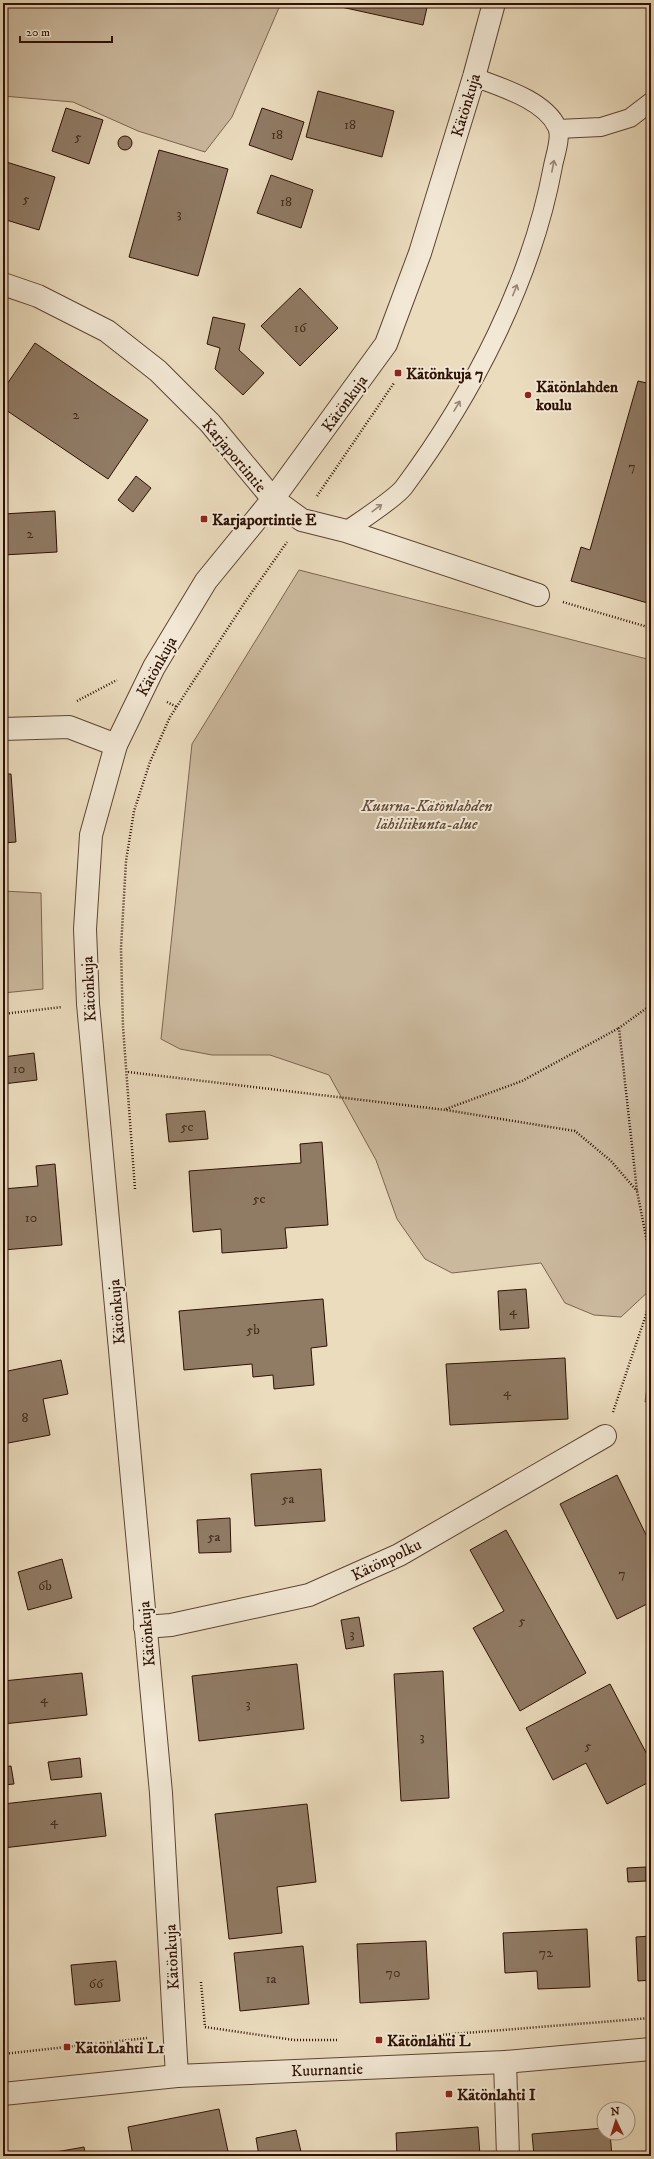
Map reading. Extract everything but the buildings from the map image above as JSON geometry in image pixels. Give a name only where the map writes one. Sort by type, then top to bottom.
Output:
[{"type":"street","name":"Kätönkuja","points":[[177,2076],[162,1793],[145,1627],[88,1004],[85,929],[91,834],[116,745],[154,667],[206,581],[273,499],[386,344],[420,253],[474,77],[494,3]]},
{"type":"street","name":"Karjaportintie","points":[[3,284],[38,296],[107,331],[158,371],[210,423],[273,499],[302,520],[346,531],[538,595]]},
{"type":"street","points":[[3,729],[69,728],[116,745]]},
{"type":"street","name":"Kätönpolku","points":[[145,1627],[171,1625],[309,1595],[399,1555],[605,1436]]},
{"type":"street","name":"Kuurnantie","points":[[3,2094],[177,2076],[505,2062],[651,2049]]},
{"type":"street","points":[[505,2062],[508,2156]]},
{"type":"lane","points":[[346,531],[402,489],[457,406],[498,331],[524,267],[547,196],[558,129],[550,114],[516,93],[474,77]]},
{"type":"lane","points":[[558,129],[601,127],[630,118],[651,102]]},
{"type":"path","points":[[538,595],[651,628]]},
{"type":"path","points":[[72,703],[116,679],[177,707]]},
{"type":"path","points":[[3,1014],[88,1004]]},
{"type":"path","points":[[446,1110],[522,1081],[619,1028],[651,1005]]},
{"type":"path","points":[[619,1028],[637,1191],[651,1262]]},
{"type":"path","points":[[128,1072],[446,1110],[575,1131],[611,1161],[637,1191]]},
{"type":"path","points":[[605,1436],[651,1300]]},
{"type":"path","points":[[426,2036],[651,2018]]},
{"type":"path","points":[[3,2054],[175,2033],[205,2027],[294,2040],[340,2040]]},
{"type":"green space","points":[[3,3],[281,3],[232,117],[205,152],[138,131],[73,102],[3,96]]},
{"type":"green space","name":"Kuurna-Kätönlahden lähiliikunta-alue","points":[[299,570],[651,660],[651,1289],[621,1317],[594,1315],[565,1303],[541,1263],[452,1273],[425,1259],[397,1219],[376,1160],[329,1075],[270,1055],[212,1055],[180,1049],[161,1039],[192,744]]},
{"type":"green space","points":[[3,891],[41,893],[43,989],[3,993]]},
{"type":"green space","points":[[651,1357],[651,1401],[645,1402]]},
{"type":"place","name":"Kätönkuja 7","points":[[398,373]]},
{"type":"place","name":"Kätönlahden koulu","points":[[528,395]]},
{"type":"place","name":"Karjaportintie E","points":[[204,519]]},
{"type":"place","name":"Kätönlahti L","points":[[379,2040]]},
{"type":"place","name":"Kätönlahti L1","points":[[67,2047]]},
{"type":"place","name":"Kätönlahti I","points":[[449,2094]]}]
